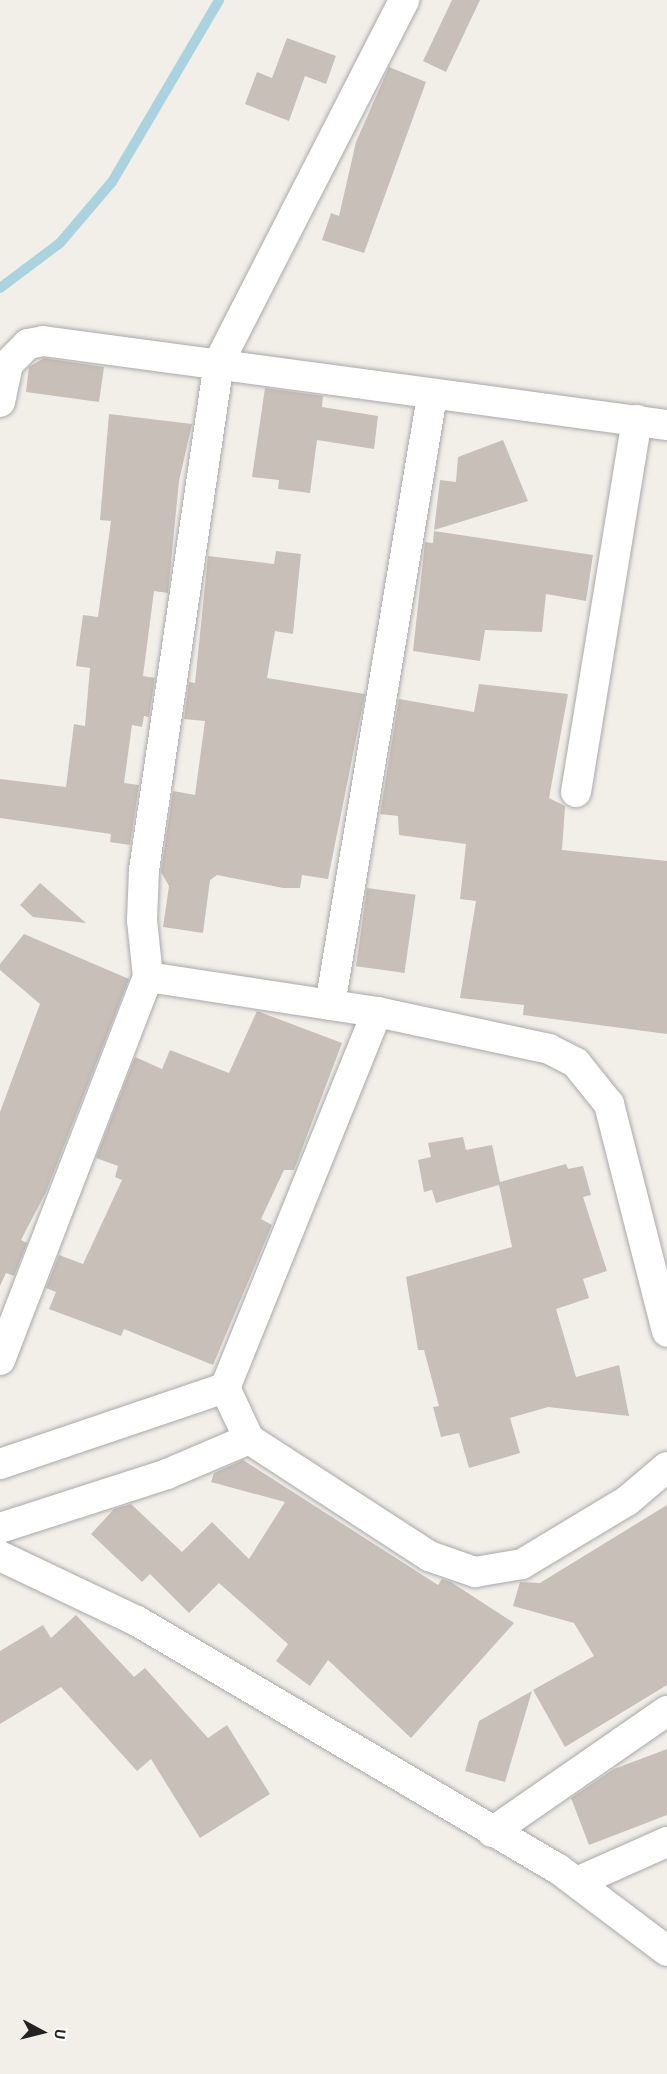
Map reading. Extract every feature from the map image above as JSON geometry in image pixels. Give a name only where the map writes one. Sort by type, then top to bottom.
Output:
[{"type":"street","points":[[0,1360],[148,977],[142,920],[144,870],[219,362],[405,0]]},
{"type":"street","points":[[0,402],[8,364],[27,344],[43,341],[219,362],[432,396],[667,425]]},
{"type":"street","points":[[330,1005],[432,396]]},
{"type":"street","points":[[576,792],[637,420]]},
{"type":"street","points":[[148,977],[377,1012],[549,1050],[590,1074],[609,1104],[660,1271],[667,1332]]},
{"type":"street","points":[[377,1012],[225,1389],[249,1439],[429,1556],[475,1572],[522,1564],[627,1501],[667,1467]]},
{"type":"street","points":[[0,1464],[225,1389]]},
{"type":"street","points":[[0,1528],[168,1474],[249,1439]]},
{"type":"street","points":[[8,1568],[138,1621],[577,1882],[667,1951]]},
{"type":"street","points":[[492,1832],[667,1711]]},
{"type":"street","points":[[577,1882],[667,1842]]},
{"type":"building","points":[[452,0],[480,0],[446,72],[423,61]]},
{"type":"building","points":[[287,38],[336,56],[326,84],[305,76],[289,121],[245,104],[257,72],[272,78]]},
{"type":"building","points":[[389,67],[426,82],[364,253],[322,240],[331,213],[339,216],[356,142]]},
{"type":"building","points":[[44,358],[104,367],[99,402],[26,392],[29,367]]},
{"type":"building","points":[[265,388],[323,396],[322,407],[378,416],[374,449],[317,440],[310,493],[278,489],[279,480],[252,477]]},
{"type":"building","points":[[109,414],[192,424],[179,481],[168,593],[154,591],[143,676],[155,678],[149,717],[144,716],[142,727],[132,725],[124,783],[139,785],[130,845],[110,842],[111,834],[0,818],[0,779],[66,787],[74,724],[85,726],[90,668],[76,666],[83,615],[98,617],[111,521],[100,520]]},
{"type":"building","points":[[503,440],[528,501],[434,530],[440,480],[456,482],[458,457]]},
{"type":"building","points":[[434,531],[593,555],[586,601],[546,594],[542,632],[485,630],[480,661],[413,651],[425,542],[433,543]]},
{"type":"building","points":[[276,551],[301,554],[293,634],[275,631],[267,678],[365,694],[328,879],[302,875],[300,888],[283,888],[217,875],[210,880],[203,933],[163,927],[169,886],[161,872],[173,791],[195,795],[205,721],[184,719],[189,682],[195,683],[208,556],[274,564]]},
{"type":"building","points":[[479,684],[568,694],[549,798],[565,806],[562,850],[667,861],[667,1034],[523,1015],[524,1005],[460,998],[476,901],[460,899],[466,844],[399,835],[398,816],[380,814],[399,699],[474,712]]},
{"type":"building","points":[[40,883],[86,923],[33,917],[20,905]]},
{"type":"building","points":[[367,888],[416,895],[405,973],[356,966]]},
{"type":"building","points":[[24,934],[129,979],[46,1192],[21,1240],[27,1243],[14,1276],[6,1273],[0,1286],[0,1112],[40,1004],[0,970],[0,964]]},
{"type":"building","points":[[257,1011],[342,1043],[294,1170],[284,1170],[261,1219],[272,1225],[213,1365],[124,1329],[121,1336],[49,1309],[56,1292],[46,1288],[59,1255],[83,1264],[122,1180],[115,1177],[118,1166],[96,1158],[135,1057],[162,1069],[170,1050],[229,1073]]},
{"type":"building","points":[[463,1137],[466,1150],[492,1145],[500,1182],[566,1164],[568,1169],[583,1166],[591,1195],[583,1197],[607,1271],[583,1279],[589,1298],[556,1309],[576,1377],[619,1365],[629,1416],[548,1407],[510,1418],[520,1453],[469,1468],[459,1433],[441,1437],[433,1407],[439,1406],[424,1350],[418,1350],[406,1277],[512,1247],[499,1185],[436,1203],[432,1190],[424,1192],[418,1160],[431,1157],[428,1143]]},
{"type":"building","points":[[243,1460],[438,1585],[442,1579],[451,1582],[514,1623],[411,1738],[328,1660],[310,1686],[276,1661],[288,1644],[219,1583],[189,1613],[150,1574],[142,1582],[91,1534],[114,1509],[131,1504],[182,1552],[212,1522],[249,1559],[285,1502],[211,1482],[214,1473]]},
{"type":"building","points":[[667,1505],[667,1685],[565,1747],[533,1690],[594,1656],[574,1623],[513,1606],[520,1582],[540,1583]]},
{"type":"building","points":[[76,1615],[134,1677],[145,1668],[208,1738],[227,1725],[270,1794],[200,1838],[151,1759],[137,1771],[61,1687],[0,1724],[0,1651],[43,1625],[51,1638]]},
{"type":"building","points":[[532,1691],[505,1782],[465,1771],[479,1721]]},
{"type":"building","points":[[667,1749],[667,1815],[589,1845],[571,1798],[614,1769]]},
{"type":"waterway","points":[[0,288],[60,243],[112,182],[219,0]]}]
